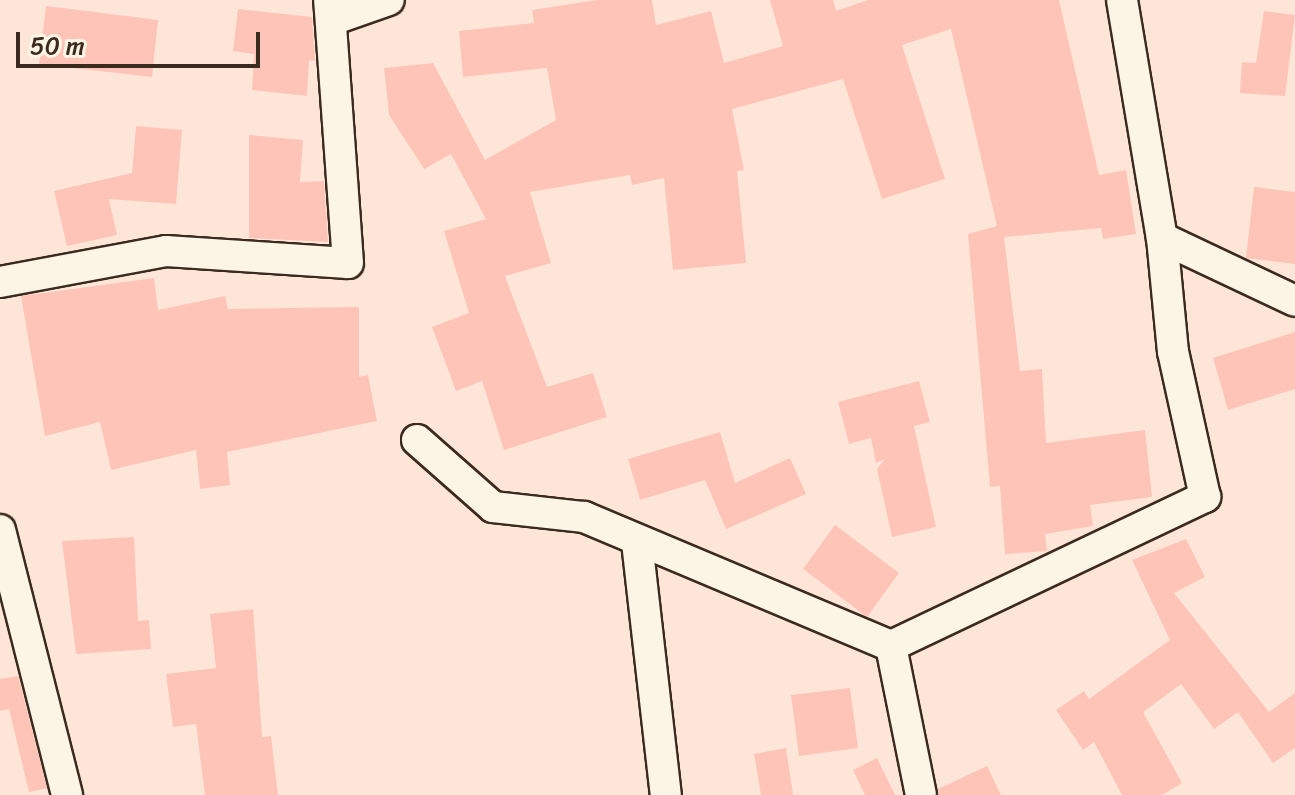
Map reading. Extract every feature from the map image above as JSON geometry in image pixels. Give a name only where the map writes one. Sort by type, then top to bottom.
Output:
[{"type":"street","points":[[0,282],[166,251],[348,263],[330,10],[389,0]]},
{"type":"street","points":[[417,440],[493,507],[584,517],[637,542],[690,556],[891,646],[1205,497],[1173,352],[1162,238],[1122,0]]},
{"type":"street","points":[[1162,238],[1295,301]]},
{"type":"street","points":[[0,530],[67,795]]},
{"type":"street","points":[[637,542],[666,795]]},
{"type":"street","points":[[891,646],[921,795]]},
{"type":"building","points":[[597,0],[652,0],[656,25],[711,11],[724,63],[783,46],[770,0],[833,0],[836,11],[868,0],[1059,0],[1099,175],[1126,170],[1136,234],[1103,239],[1101,228],[1004,237],[1020,371],[1042,369],[1046,443],[1145,430],[1152,497],[1090,505],[1093,526],[1045,534],[1047,551],[1005,554],[1000,486],[990,487],[968,234],[997,226],[951,29],[902,45],[945,179],[882,199],[843,79],[732,109],[744,170],[737,171],[746,263],[673,270],[664,178],[632,185],[630,175],[530,192],[551,263],[505,276],[547,387],[593,373],[607,417],[504,450],[482,381],[456,391],[432,327],[469,313],[444,231],[486,219],[451,154],[424,169],[389,115],[384,68],[433,63],[485,160],[556,120],[547,68],[463,77],[459,31],[534,23],[532,10]]},
{"type":"building","points":[[46,6],[158,20],[152,77],[39,64]]},
{"type":"building","points":[[238,9],[312,17],[315,61],[309,60],[307,96],[252,90],[254,54],[233,51]]},
{"type":"building","points":[[1264,11],[1295,15],[1285,96],[1240,93],[1242,62],[1256,63]]},
{"type":"building","points":[[136,126],[182,130],[176,204],[109,199],[117,235],[67,246],[54,191],[132,173]]},
{"type":"building","points":[[249,135],[303,140],[300,182],[324,181],[328,242],[249,238]]},
{"type":"building","points":[[1254,187],[1295,192],[1295,264],[1246,258]]},
{"type":"building","points":[[154,278],[158,310],[225,296],[228,309],[359,307],[359,377],[368,375],[377,421],[227,452],[230,485],[200,489],[196,450],[111,470],[100,422],[45,436],[21,296]]},
{"type":"building","points":[[1295,332],[1295,389],[1228,410],[1213,358]]},
{"type":"building","points":[[919,381],[930,422],[914,426],[936,527],[892,537],[877,469],[885,459],[876,463],[871,438],[849,444],[838,402]]},
{"type":"building","points":[[720,432],[735,483],[790,458],[806,494],[726,529],[705,480],[640,500],[628,459]]},
{"type":"building","points":[[835,525],[899,573],[867,617],[803,569]]},
{"type":"building","points":[[134,537],[138,621],[149,620],[151,649],[76,654],[62,541]]},
{"type":"building","points":[[1186,539],[1205,577],[1174,593],[1269,712],[1295,693],[1295,748],[1273,763],[1238,712],[1214,729],[1181,684],[1143,712],[1182,783],[1162,795],[1122,795],[1094,742],[1083,750],[1056,710],[1084,691],[1089,699],[1170,640],[1132,560]]},
{"type":"building","points":[[253,609],[262,737],[271,736],[278,795],[205,795],[196,724],[173,727],[166,674],[216,668],[210,614]]},
{"type":"building","points":[[18,676],[47,788],[29,792],[9,709],[0,711],[0,679]]},
{"type":"building","points":[[850,688],[858,748],[799,756],[791,695]]},
{"type":"building","points":[[786,748],[793,795],[761,795],[754,754]]},
{"type":"building","points":[[877,758],[895,795],[865,795],[853,770]]},
{"type":"building","points":[[987,766],[1001,795],[939,795],[938,789]]}]
